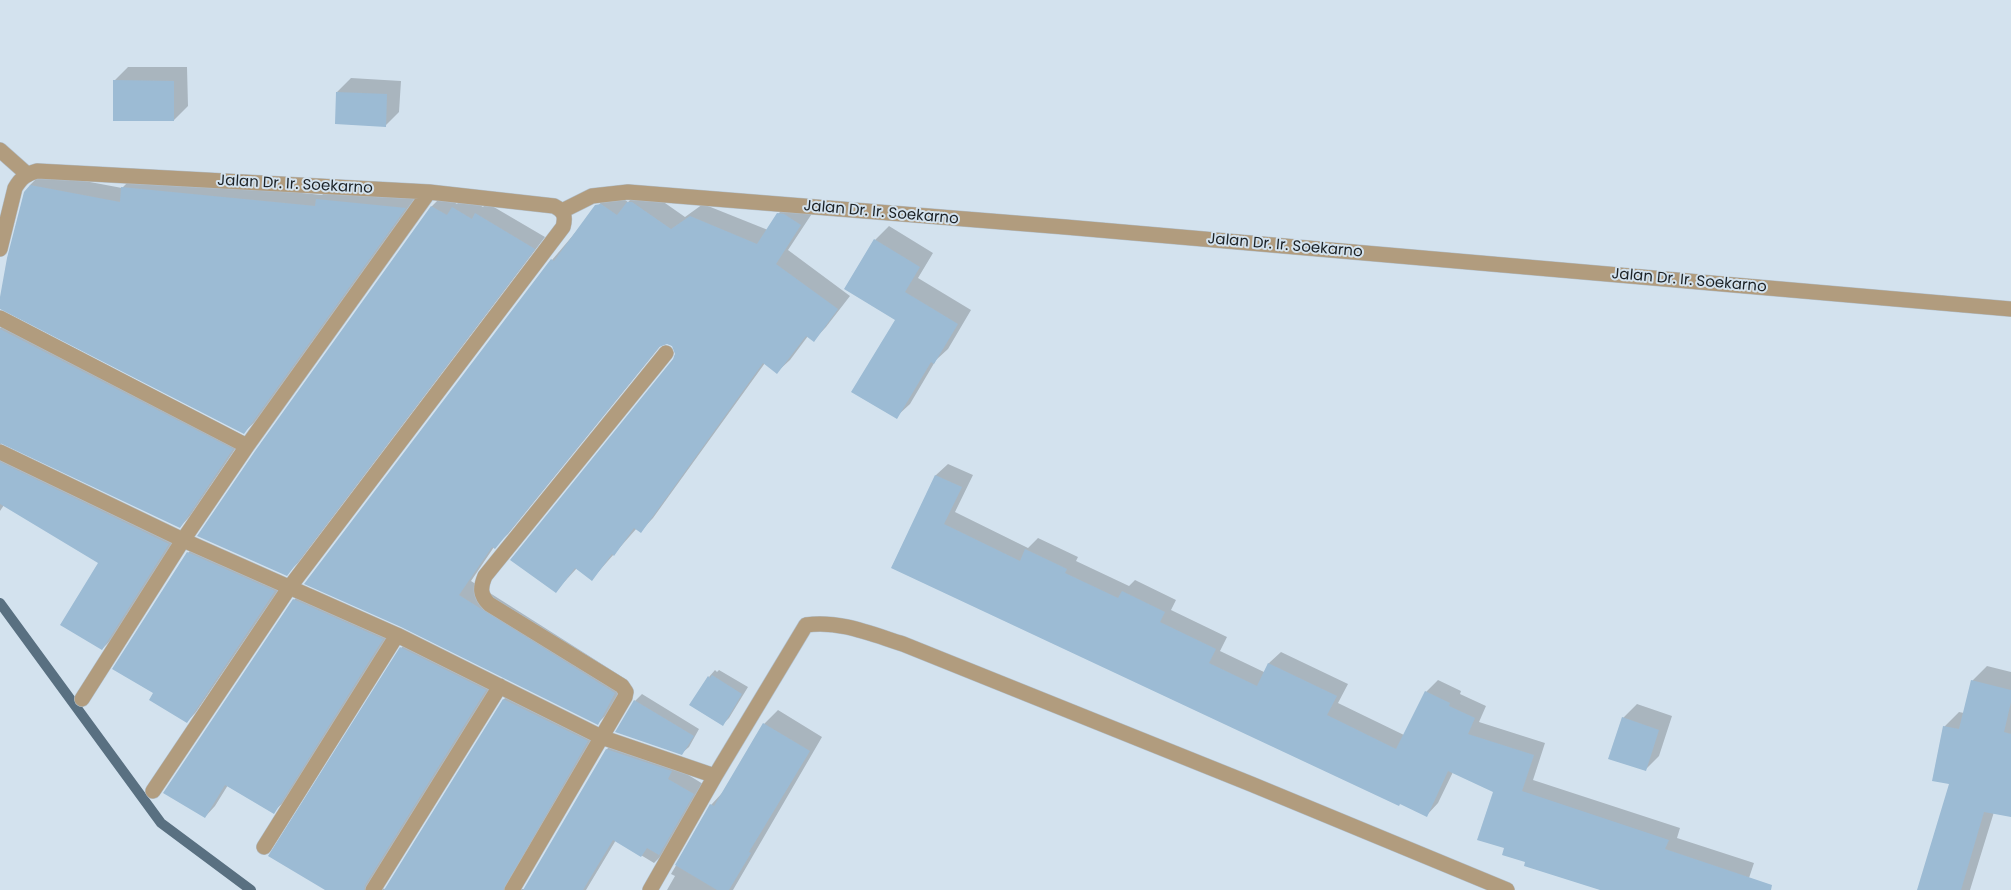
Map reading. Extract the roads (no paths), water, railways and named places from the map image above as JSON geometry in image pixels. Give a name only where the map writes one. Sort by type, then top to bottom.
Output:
[{"type":"street","points":[[0,150],[27,174],[19,180],[15,188],[0,249]]},
{"type":"street","name":"Jalan Dr. Ir. Soekarno","points":[[27,174],[37,172],[429,192],[554,206],[562,211],[592,196],[628,192],[1085,229],[2011,309]]},
{"type":"street","points":[[82,699],[183,540],[247,446],[429,192]]},
{"type":"street","points":[[153,790],[290,588],[564,227],[565,218],[562,211]]},
{"type":"street","points":[[0,318],[247,446]]},
{"type":"street","points":[[512,890],[625,697],[626,692],[622,686],[489,604],[483,598],[480,591],[485,576],[666,353]]},
{"type":"street","points":[[0,452],[183,540],[397,635],[601,736],[715,776]]},
{"type":"street","points":[[650,890],[715,776],[806,625],[823,622],[848,627],[903,644],[1251,784],[1507,890]]},
{"type":"street","points":[[264,847],[397,635]]},
{"type":"street","points":[[373,890],[500,686]]},
{"type":"waterway","points":[[0,603],[161,823],[251,890]]}]
